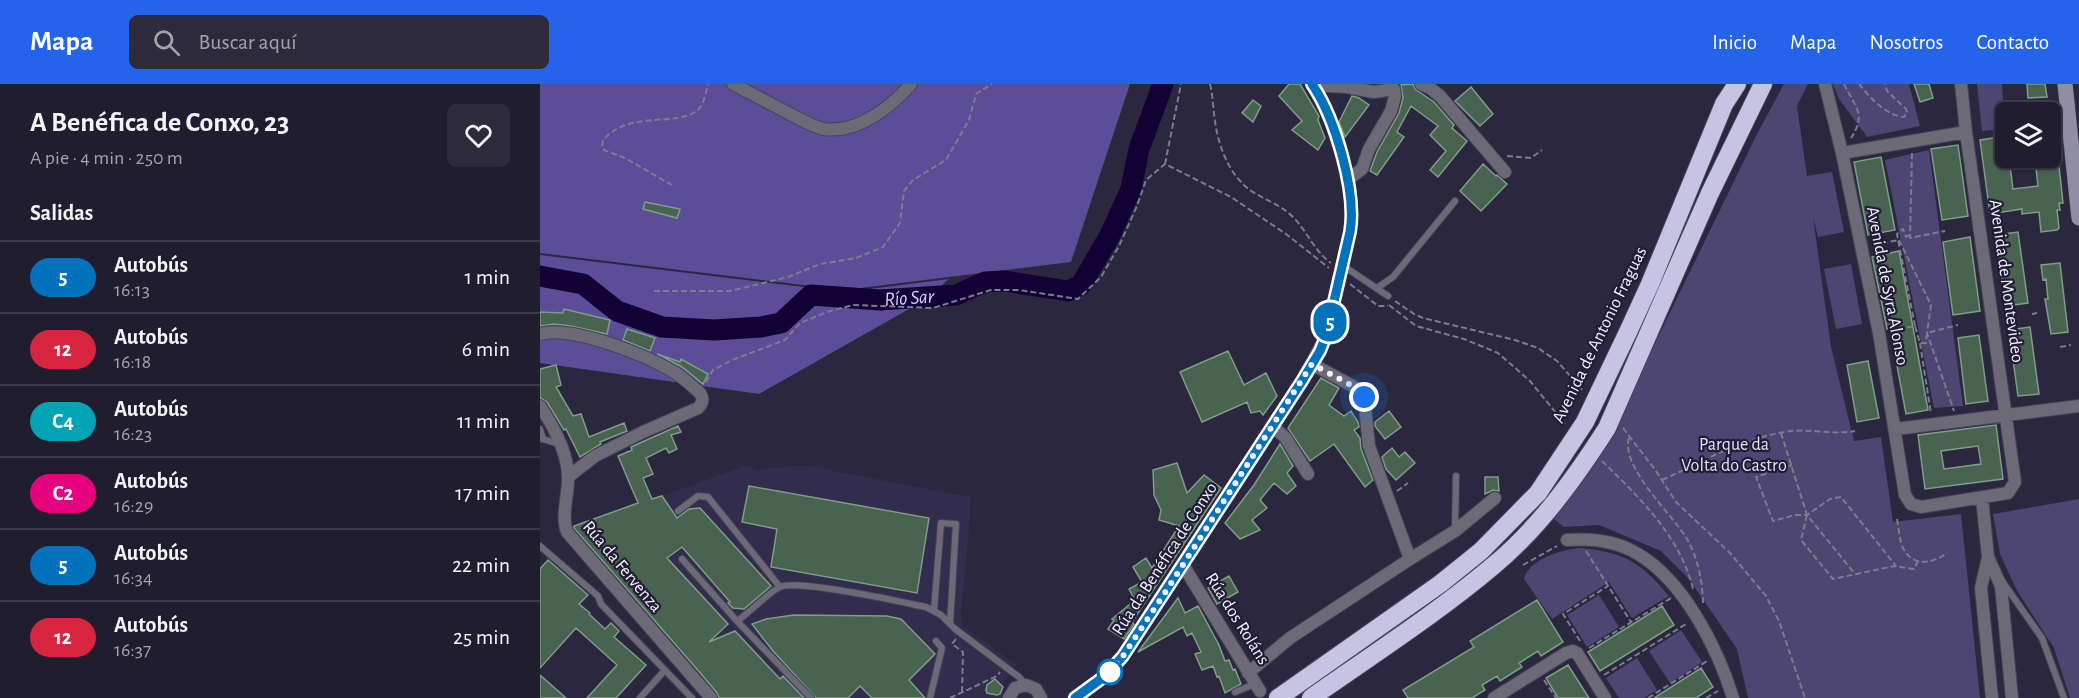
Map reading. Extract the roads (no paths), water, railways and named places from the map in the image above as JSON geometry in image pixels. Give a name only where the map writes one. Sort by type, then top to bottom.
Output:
[{"type":"highway","points":[[1724,104],[1729,84]]},
{"type":"highway","name":"Avenida de Antonio Fraguas","points":[[1278,698],[1440,584],[1481,551],[1538,493],[1585,422],[1650,284],[1724,104],[1737,84]]},
{"type":"highway","points":[[1311,698],[1451,599],[1494,565],[1552,505],[1578,471],[1607,428],[1710,192],[1763,84]]},
{"type":"highway","points":[[1740,131],[1771,84]]},
{"type":"street","points":[[733,84],[824,129],[844,128],[863,122],[882,111],[911,84]]},
{"type":"street","points":[[1312,84],[1374,92],[1395,86],[1391,111],[1369,149],[1362,170],[1347,180]]},
{"type":"street","name":"Rúa da Benéfica de Conxo","points":[[1074,698],[1105,676],[1123,656],[1312,364],[1326,336],[1352,213],[1347,180],[1334,131],[1322,101],[1312,84]]},
{"type":"street","name":"Avenida de Syra Alonso","points":[[1825,84],[1842,153],[1875,313],[1896,429],[1905,495],[1911,504],[1922,507],[1982,498]]},
{"type":"street","name":"Avenida de Montevideo","points":[[1962,84],[1966,132],[2015,482],[2008,493],[1982,498]]},
{"type":"street","points":[[2065,84],[2079,218]]},
{"type":"street","points":[[1428,85],[1505,172]]},
{"type":"street","points":[[1842,153],[1966,132]]},
{"type":"street","points":[[540,334],[565,332],[591,338],[630,352],[675,372],[703,397],[698,408],[595,456],[568,477]]},
{"type":"street","points":[[1312,364],[1360,390],[1364,397],[1369,446],[1410,559]]},
{"type":"street","points":[[1896,429],[2079,405]]},
{"type":"street","name":"Rúa da Fervenza","points":[[540,406],[561,444],[568,477],[565,523],[567,532],[711,698]]},
{"type":"street","points":[[1272,426],[1286,437],[1308,474]]},
{"type":"street","points":[[1248,672],[1290,639],[1455,531],[1495,498]]},
{"type":"street","points":[[1982,498],[1988,557],[1981,588],[1992,698]]},
{"type":"street","points":[[1567,540],[1596,540],[1623,547],[1648,560],[1697,612],[1720,662],[1733,698]]},
{"type":"street","points":[[1988,557],[2001,586],[2012,698]]},
{"type":"street","name":"Rúa dos Roláns","points":[[1183,565],[1258,687]]},
{"type":"street","points":[[1983,578],[1987,573],[1998,577]]},
{"type":"street","points":[[1494,698],[1566,653],[1577,653],[1605,698]]},
{"type":"street","points":[[1017,690],[1036,689],[1041,698]]},
{"type":"lane","points":[[1377,288],[1393,277],[1455,201]]},
{"type":"lane","points":[[1341,270],[1388,296]]},
{"type":"lane","points":[[540,429],[542,438],[561,444]]},
{"type":"lane","points":[[1455,531],[1456,476]]},
{"type":"lane","points":[[678,511],[698,496],[708,497],[780,587]]},
{"type":"lane","points":[[934,610],[941,523],[956,524],[950,624]]},
{"type":"lane","points":[[540,546],[598,596],[601,604],[692,698]]},
{"type":"lane","points":[[682,559],[737,621],[811,698]]},
{"type":"lane","points":[[1998,577],[2007,586],[2042,638],[2064,698]]},
{"type":"lane","points":[[737,621],[780,587],[793,585],[888,599],[934,610],[1013,673],[1017,690]]},
{"type":"lane","points":[[930,698],[942,648],[936,641]]},
{"type":"lane","points":[[640,698],[665,670]]},
{"type":"lane","points":[[1013,673],[1017,690]]},
{"type":"lane","points":[[1235,692],[1258,687]]},
{"type":"waterway","name":"Río Sar","points":[[540,276],[583,284],[617,311],[662,327],[714,330],[761,327],[781,323],[811,295],[880,300],[956,295],[985,282],[1004,281],[1068,291],[1081,285],[1110,235],[1131,189],[1139,149],[1163,84]]},
{"type":"park label","name":"Parque da Volta do Castro","points":[[1734,455]]}]
